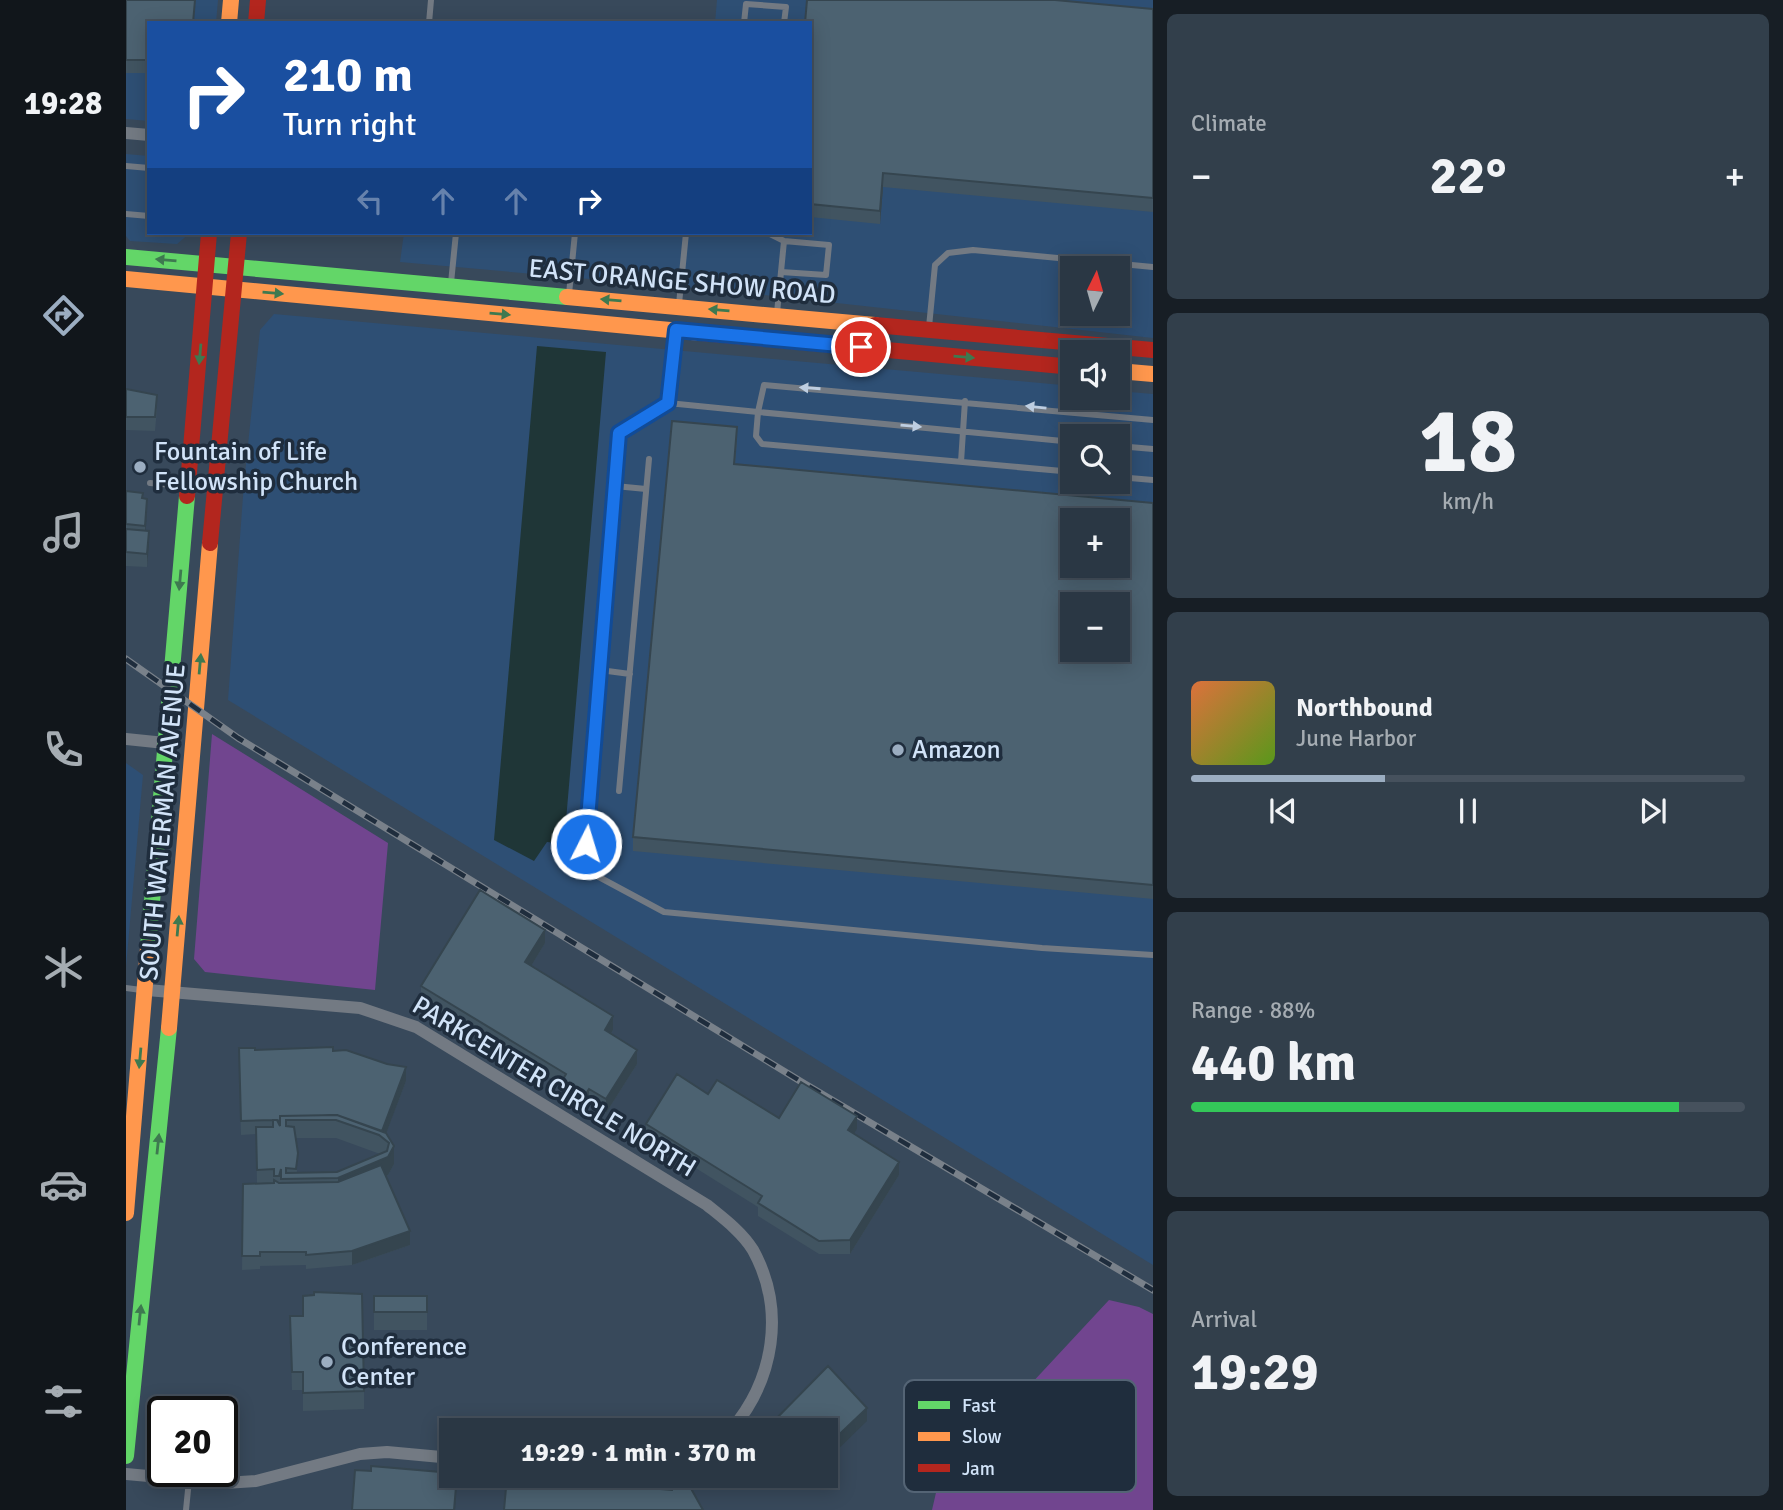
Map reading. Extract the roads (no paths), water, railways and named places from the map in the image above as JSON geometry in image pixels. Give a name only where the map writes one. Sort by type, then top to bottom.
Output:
[{"type":"main road","points":[[229,21],[231,0]]},
{"type":"main road","points":[[256,21],[258,0]]},
{"type":"main road","name":"SOUTH WATERMAN AVENUE","points":[[126,1213],[147,990],[165,743],[209,235]]},
{"type":"main road","name":"SOUTH WATERMAN AVENUE","points":[[126,1456],[173,994],[239,235]]},
{"type":"main road","name":"EAST ORANGE SHOW ROAD","points":[[126,257],[1153,350]]},
{"type":"main road","name":"EAST ORANGE SHOW ROAD","points":[[126,279],[1060,366]]},
{"type":"main road","points":[[676,330],[679,306]]},
{"type":"main road","points":[[1130,372],[1153,374]]},
{"type":"street","points":[[126,133],[147,135]]},
{"type":"street","points":[[126,739],[165,743]]},
{"type":"street","name":"PARKCENTER CIRCLE NORTH","points":[[147,990],[360,1008],[416,1027],[707,1205],[734,1228],[752,1249],[768,1287],[773,1327],[769,1360],[761,1386],[739,1418]]},
{"type":"street","points":[[238,1482],[256,1481],[360,1454],[387,1452],[439,1457]]},
{"type":"street","points":[[126,1474],[147,1476]]},
{"type":"lane","points":[[429,21],[431,0]]},
{"type":"lane","points":[[744,21],[746,4],[786,4]]},
{"type":"lane","points":[[126,166],[147,168]]},
{"type":"lane","points":[[126,214],[147,216]]},
{"type":"lane","points":[[450,285],[456,235]]},
{"type":"lane","points":[[569,296],[575,235]]},
{"type":"lane","points":[[679,306],[686,235]]},
{"type":"lane","points":[[772,235],[784,241],[828,245],[826,275],[781,272]]},
{"type":"lane","points":[[777,315],[784,241]]},
{"type":"lane","points":[[929,329],[934,265],[948,253],[972,250],[1153,267]]},
{"type":"lane","points":[[668,403],[676,330]]},
{"type":"lane","points":[[1060,471],[762,444],[756,436],[764,385],[1153,420]]},
{"type":"lane","points":[[961,462],[964,401]]},
{"type":"lane","points":[[1060,441],[668,403],[619,433],[584,869],[663,912],[1042,948],[1153,955]]},
{"type":"lane","points":[[1130,447],[1153,449]]},
{"type":"lane","points":[[619,791],[649,459]]},
{"type":"lane","points":[[1130,478],[1153,480]]},
{"type":"lane","points":[[150,483],[188,487]]},
{"type":"lane","points":[[615,486],[646,489]]},
{"type":"lane","points":[[600,670],[630,674]]},
{"type":"lane","points":[[126,988],[147,990]]},
{"type":"lane","points":[[186,1510],[188,1487]]},
{"type":"railway","points":[[126,659],[238,738],[805,1084],[1153,1290]]},
{"type":"place","name":"Fountain of Life Fellowship Church","points":[[140,467]]},
{"type":"place","name":"Amazon","points":[[898,750]]},
{"type":"place","name":"Conference Center","points":[[327,1362]]}]
